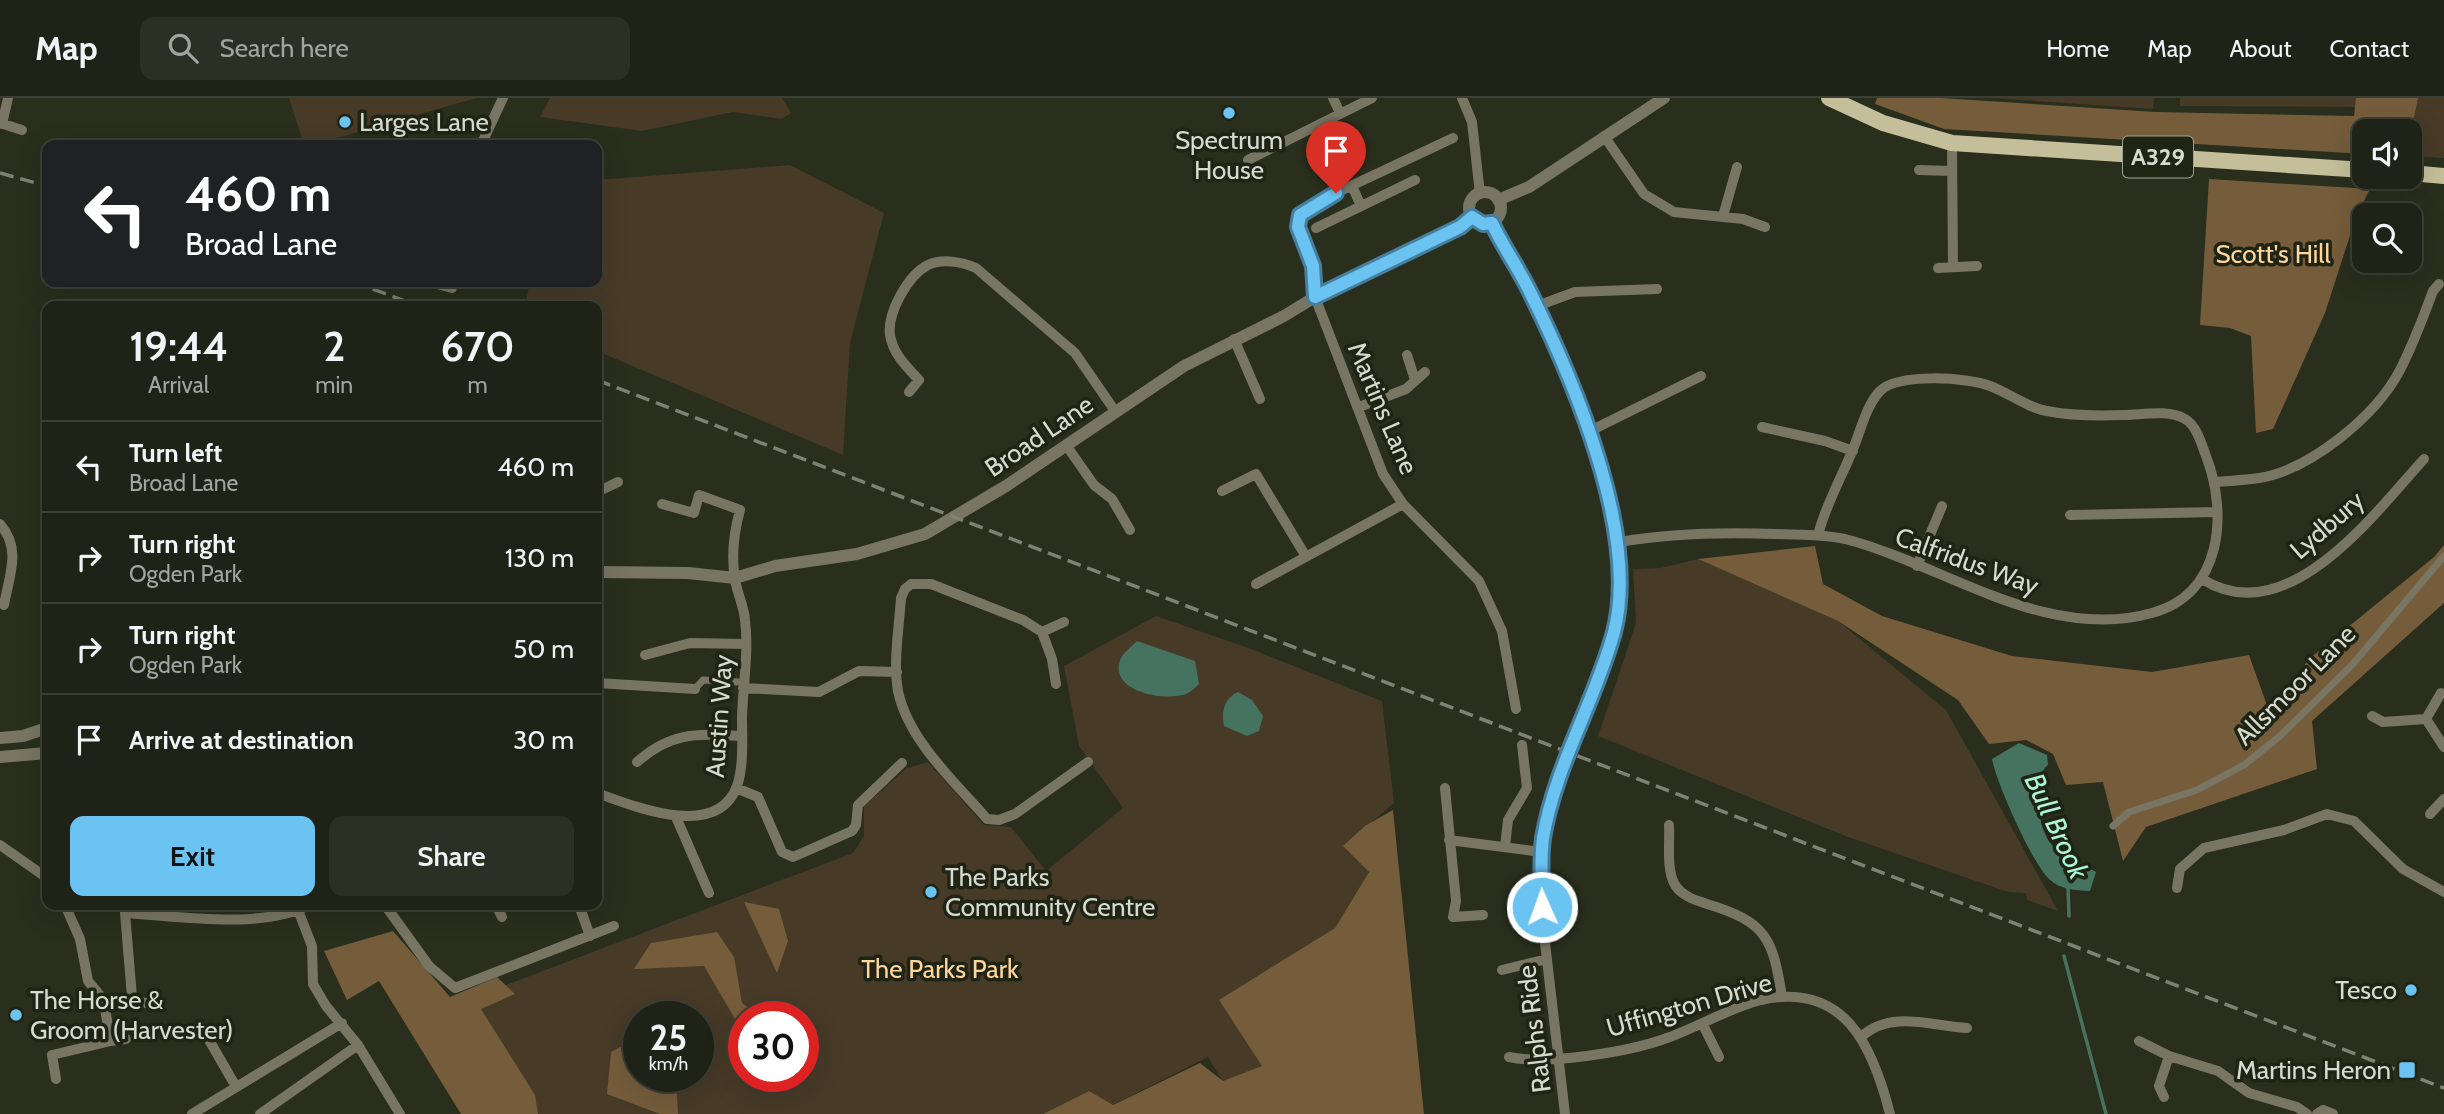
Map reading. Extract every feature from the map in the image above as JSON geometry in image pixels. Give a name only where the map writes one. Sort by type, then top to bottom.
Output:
[{"type":"main road","name":"A329","points":[[1829,98],[1883,123],[1952,143],[2352,169]]},
{"type":"main road","points":[[2422,174],[2444,176]]},
{"type":"street","points":[[8,98],[1,123],[22,130]]},
{"type":"street","points":[[483,140],[503,98]]},
{"type":"street","points":[[1333,98],[1340,113]]},
{"type":"street","points":[[1248,160],[1372,98]]},
{"type":"street","points":[[1462,98],[1472,122],[1480,194]]},
{"type":"street","points":[[1498,200],[1529,187],[1664,98]]},
{"type":"street","points":[[1604,136],[1644,194],[1674,212],[1723,216],[1765,227]]},
{"type":"street","points":[[1361,206],[1352,186],[1415,163],[1454,138]]},
{"type":"street","points":[[1952,143],[1953,267]]},
{"type":"street","points":[[1723,216],[1737,167]]},
{"type":"street","points":[[1919,170],[1951,171]]},
{"type":"street","points":[[1317,228],[1415,180]]},
{"type":"street","name":"Martins Lane","points":[[1352,186],[1300,215],[1298,227],[1313,266],[1315,297],[1383,474],[1403,504],[1479,581],[1502,631],[1517,709]]},
{"type":"street","points":[[1480,194],[1490,194],[1498,200],[1501,210],[1492,223],[1483,224],[1472,217],[1470,204],[1480,194]]},
{"type":"street","name":"Broad Lane","points":[[602,572],[688,573],[735,578],[775,566],[857,554],[925,534],[986,499],[1184,366],[1284,316],[1315,297],[1447,233],[1472,217]]},
{"type":"street","name":"Ralphs Ride","points":[[1492,223],[1536,306],[1588,432],[1612,503],[1619,542],[1620,579],[1615,629],[1553,798],[1541,852],[1547,959],[1565,1114]]},
{"type":"street","points":[[909,391],[919,380],[898,358],[890,334],[895,307],[914,277],[928,265],[961,262],[976,268],[1075,353],[1115,411]]},
{"type":"street","points":[[1938,268],[1977,266]]},
{"type":"street","points":[[2216,482],[2260,478],[2283,471],[2314,457],[2358,424],[2399,373],[2432,291],[2439,284]]},
{"type":"street","points":[[1536,306],[1575,292],[1657,289]]},
{"type":"street","points":[[1234,340],[1260,399]]},
{"type":"street","points":[[1407,355],[1415,380]]},
{"type":"street","points":[[1359,407],[1406,389],[1425,372]]},
{"type":"street","points":[[1588,432],[1701,376]]},
{"type":"street","name":"Calfridus Way","points":[[1619,542],[1697,533],[1818,535],[1844,539],[1991,597],[2089,618],[2126,619],[2156,612],[2178,601],[2202,579],[2213,558],[2218,534],[2216,482],[2197,433],[2187,420],[2173,414],[2092,416],[2044,411],[1986,384],[1962,380],[1913,379],[1888,384],[1872,403],[1818,535]]},
{"type":"street","points":[[1762,428],[1825,441],[1853,451]]},
{"type":"street","points":[[1066,445],[1094,485],[1112,499],[1130,530]]},
{"type":"street","name":"Lydbury","points":[[2202,579],[2217,588],[2255,593],[2295,580],[2336,553],[2424,459]]},
{"type":"street","points":[[1223,491],[1256,474],[1306,555]]},
{"type":"street","points":[[602,490],[618,482]]},
{"type":"street","name":"Austin Way","points":[[602,795],[643,810],[676,817],[710,811],[727,800],[736,788],[742,736],[740,685],[746,644],[744,613],[735,578],[734,533],[740,510],[699,495],[694,513],[662,504]]},
{"type":"street","points":[[1256,584],[1403,504]]},
{"type":"street","points":[[1917,566],[1942,506]]},
{"type":"street","points":[[2070,515],[2217,512]]},
{"type":"street","points":[[0,524],[10,535],[14,558],[4,605]]},
{"type":"street","name":"Allsmoor Lane","points":[[2113,826],[2129,812],[2197,790],[2244,765],[2280,736],[2352,665],[2444,556]]},
{"type":"street","points":[[1056,684],[1052,659],[1042,632],[1023,620],[931,584],[911,584],[905,589],[901,598],[897,671],[907,718],[937,760],[987,819],[999,820],[1015,814],[1088,762]]},
{"type":"street","points":[[1042,632],[1064,622]]},
{"type":"street","points":[[645,655],[690,643],[746,644]]},
{"type":"street","points":[[602,683],[695,689],[703,680],[819,692],[859,671],[897,671]]},
{"type":"street","points":[[2426,719],[2441,692]]},
{"type":"street","points":[[2372,716],[2383,722],[2426,719]]},
{"type":"street","points":[[2426,719],[2444,747]]},
{"type":"street","points":[[0,738],[23,736],[42,730]]},
{"type":"street","points":[[637,762],[651,749],[679,736],[742,736]]},
{"type":"street","points":[[1505,846],[1508,820],[1527,788],[1522,745]]},
{"type":"street","points":[[0,757],[42,753]]},
{"type":"street","points":[[736,788],[758,797],[782,852],[793,857],[852,831],[856,825],[858,805],[902,763]]},
{"type":"street","points":[[1444,788],[1456,901],[1453,917],[1483,915]]},
{"type":"street","points":[[2430,814],[2444,799]]},
{"type":"street","points":[[2177,888],[2180,869],[2204,848],[2284,830],[2327,814],[2354,821],[2403,869],[2444,892]]},
{"type":"street","points":[[676,817],[709,893]]},
{"type":"street","points":[[1670,825],[1674,883],[1682,893],[1699,902],[1737,913],[1764,934],[1774,952],[1782,997]]},
{"type":"street","points":[[1449,840],[1541,852]]},
{"type":"street","points":[[0,845],[42,871]]},
{"type":"street","points":[[67,910],[80,939],[88,981],[103,999],[111,1041]]},
{"type":"street","points":[[157,1002],[144,1003],[132,997],[125,913],[250,918],[284,910]]},
{"type":"street","points":[[298,910],[312,946],[313,984],[326,1006],[358,1045],[400,1114]]},
{"type":"street","points":[[388,910],[429,966],[455,988],[614,926]]},
{"type":"street","points":[[498,910],[502,918]]},
{"type":"street","points":[[581,910],[590,936]]},
{"type":"street","points":[[1502,970],[1547,959]]},
{"type":"street","name":"Uffington Drive","points":[[1509,1057],[1531,1061],[1638,1046],[1703,1025],[1750,1004],[1782,997],[1804,999],[1827,1006],[1849,1020],[1862,1035],[1879,1070],[1890,1114]]},
{"type":"street","points":[[1862,1035],[1872,1027],[1891,1020],[1967,1028]]},
{"type":"street","points":[[192,1114],[235,1085],[342,1023]]},
{"type":"street","points":[[1703,1025],[1719,1057]]},
{"type":"street","points":[[56,1079],[52,1055],[126,1039]]},
{"type":"street","points":[[209,1040],[235,1085]]},
{"type":"street","points":[[2139,1041],[2169,1056],[2218,1071],[2249,1093],[2297,1107],[2307,1114]]},
{"type":"street","points":[[260,1114],[358,1045]]},
{"type":"street","points":[[2164,1097],[2159,1086],[2169,1056]]},
{"type":"street","points":[[2317,1114],[2323,1110],[2333,1114]]},
{"type":"green space","name":"Larges Lane","points":[[289,98],[476,98],[330,140],[302,140]]},
{"type":"green space","points":[[550,98],[782,98],[791,113],[782,119],[733,112],[642,131],[540,117]]},
{"type":"green space","points":[[1877,98],[1941,98],[2156,112],[2354,116],[2356,98],[2418,98],[2414,119],[2352,119],[2352,153],[1944,129],[1875,104]]},
{"type":"green space","points":[[1994,98],[2154,98],[2153,109]]},
{"type":"green space","points":[[2180,98],[2444,98],[2444,158],[2422,157],[2422,119],[2357,119],[2354,107],[2180,106]]},
{"type":"green space","points":[[1335,145],[1347,169],[1325,180],[1313,155]]},
{"type":"green space","points":[[790,165],[884,213],[850,343],[843,455],[602,353],[602,301],[526,301],[529,287],[602,287],[602,180]]},
{"type":"green space","name":"Scott's Hill","points":[[2209,179],[2370,189],[2363,203],[2352,203],[2352,229],[2325,313],[2273,429],[2256,433],[2251,336],[2230,328],[2200,325]]},
{"type":"green space","points":[[2444,545],[2444,603],[2312,721],[2317,769],[2146,827],[2123,861],[2103,782],[2066,785],[2053,754],[2026,740],[1989,744],[1958,700],[1838,621],[1698,559],[1815,546],[1823,584],[1882,616],[2012,656],[2152,672],[2249,655],[2269,711],[2309,659],[2434,557]]},
{"type":"green space","points":[[1698,559],[1838,621],[1946,710],[2058,911],[2027,900],[2026,893],[2008,892],[1848,837],[1598,736],[1636,623],[1633,569],[1661,568]]},
{"type":"green space","name":"The Parks Park","points":[[1156,616],[1254,650],[1382,701],[1394,803],[1344,846],[1369,872],[1335,928],[1220,1000],[1263,1066],[1223,1082],[1208,1057],[1112,1105],[1089,1091],[1043,1114],[526,1114],[469,999],[853,853],[864,836],[864,806],[907,768],[928,762],[984,825],[1011,827],[1046,871],[1123,808],[1079,746],[1064,666]]},
{"type":"green space","points":[[1393,810],[1424,1114],[1043,1114],[1089,1091],[1113,1105],[1200,1063],[1223,1081],[1262,1066],[1219,1000],[1335,928],[1369,872],[1343,846],[1365,826]]},
{"type":"green space","points":[[744,902],[779,909],[788,941],[777,973]]},
{"type":"green space","points":[[393,931],[450,997],[497,977],[515,994],[481,1009],[535,1095],[538,1114],[461,1114],[379,981],[347,1000],[324,951]]},
{"type":"green space","points":[[717,932],[734,957],[742,1001],[728,1001],[728,1007],[704,966],[634,969],[651,943]]},
{"type":"green space","points":[[623,1046],[623,1092],[677,1092],[678,1114],[660,1114],[607,1094],[611,1052]]},
{"type":"shaded area","points":[[1137,641],[1195,661],[1199,684],[1188,693],[1177,696],[1152,695],[1129,686],[1122,679],[1119,669],[1122,656]]},
{"type":"shaded area","points":[[1238,692],[1252,700],[1263,716],[1259,731],[1247,736],[1224,726],[1225,706],[1229,698]]},
{"type":"shaded area","points":[[2019,743],[2047,755],[2048,765],[2042,772],[2038,793],[2043,829],[2053,846],[2096,872],[2090,891],[2073,890],[2049,879],[2033,857],[2016,822],[1992,759]]},
{"type":"waterway","name":"Bull Brook","points":[[2068,887],[2069,916]]},
{"type":"waterway","name":"Bull Brook","points":[[2064,956],[2106,1114]]},
{"type":"railway","points":[[0,173],[42,185]]},
{"type":"railway","points":[[367,287],[405,301]]},
{"type":"railway","points":[[602,382],[2444,1088]]},
{"type":"place","name":"Spectrum House","points":[[1229,113]]},
{"type":"place","name":"Larges Lane","points":[[345,122]]},
{"type":"place","name":"The Parks Community Centre","points":[[931,892]]},
{"type":"place","name":"Tesco","points":[[2411,990]]},
{"type":"place","name":"The Horse & Groom (Harvester)","points":[[16,1015]]},
{"type":"place","name":"Martins Heron","points":[[2407,1070]]},
{"type":"route","points":[[1336,193],[1300,215],[1298,227],[1313,266],[1315,297],[1460,227],[1472,217],[1479,223],[1492,223],[1527,285],[1552,338],[1612,503],[1619,542],[1618,613],[1608,653],[1553,798],[1541,852],[1542,907]]}]
